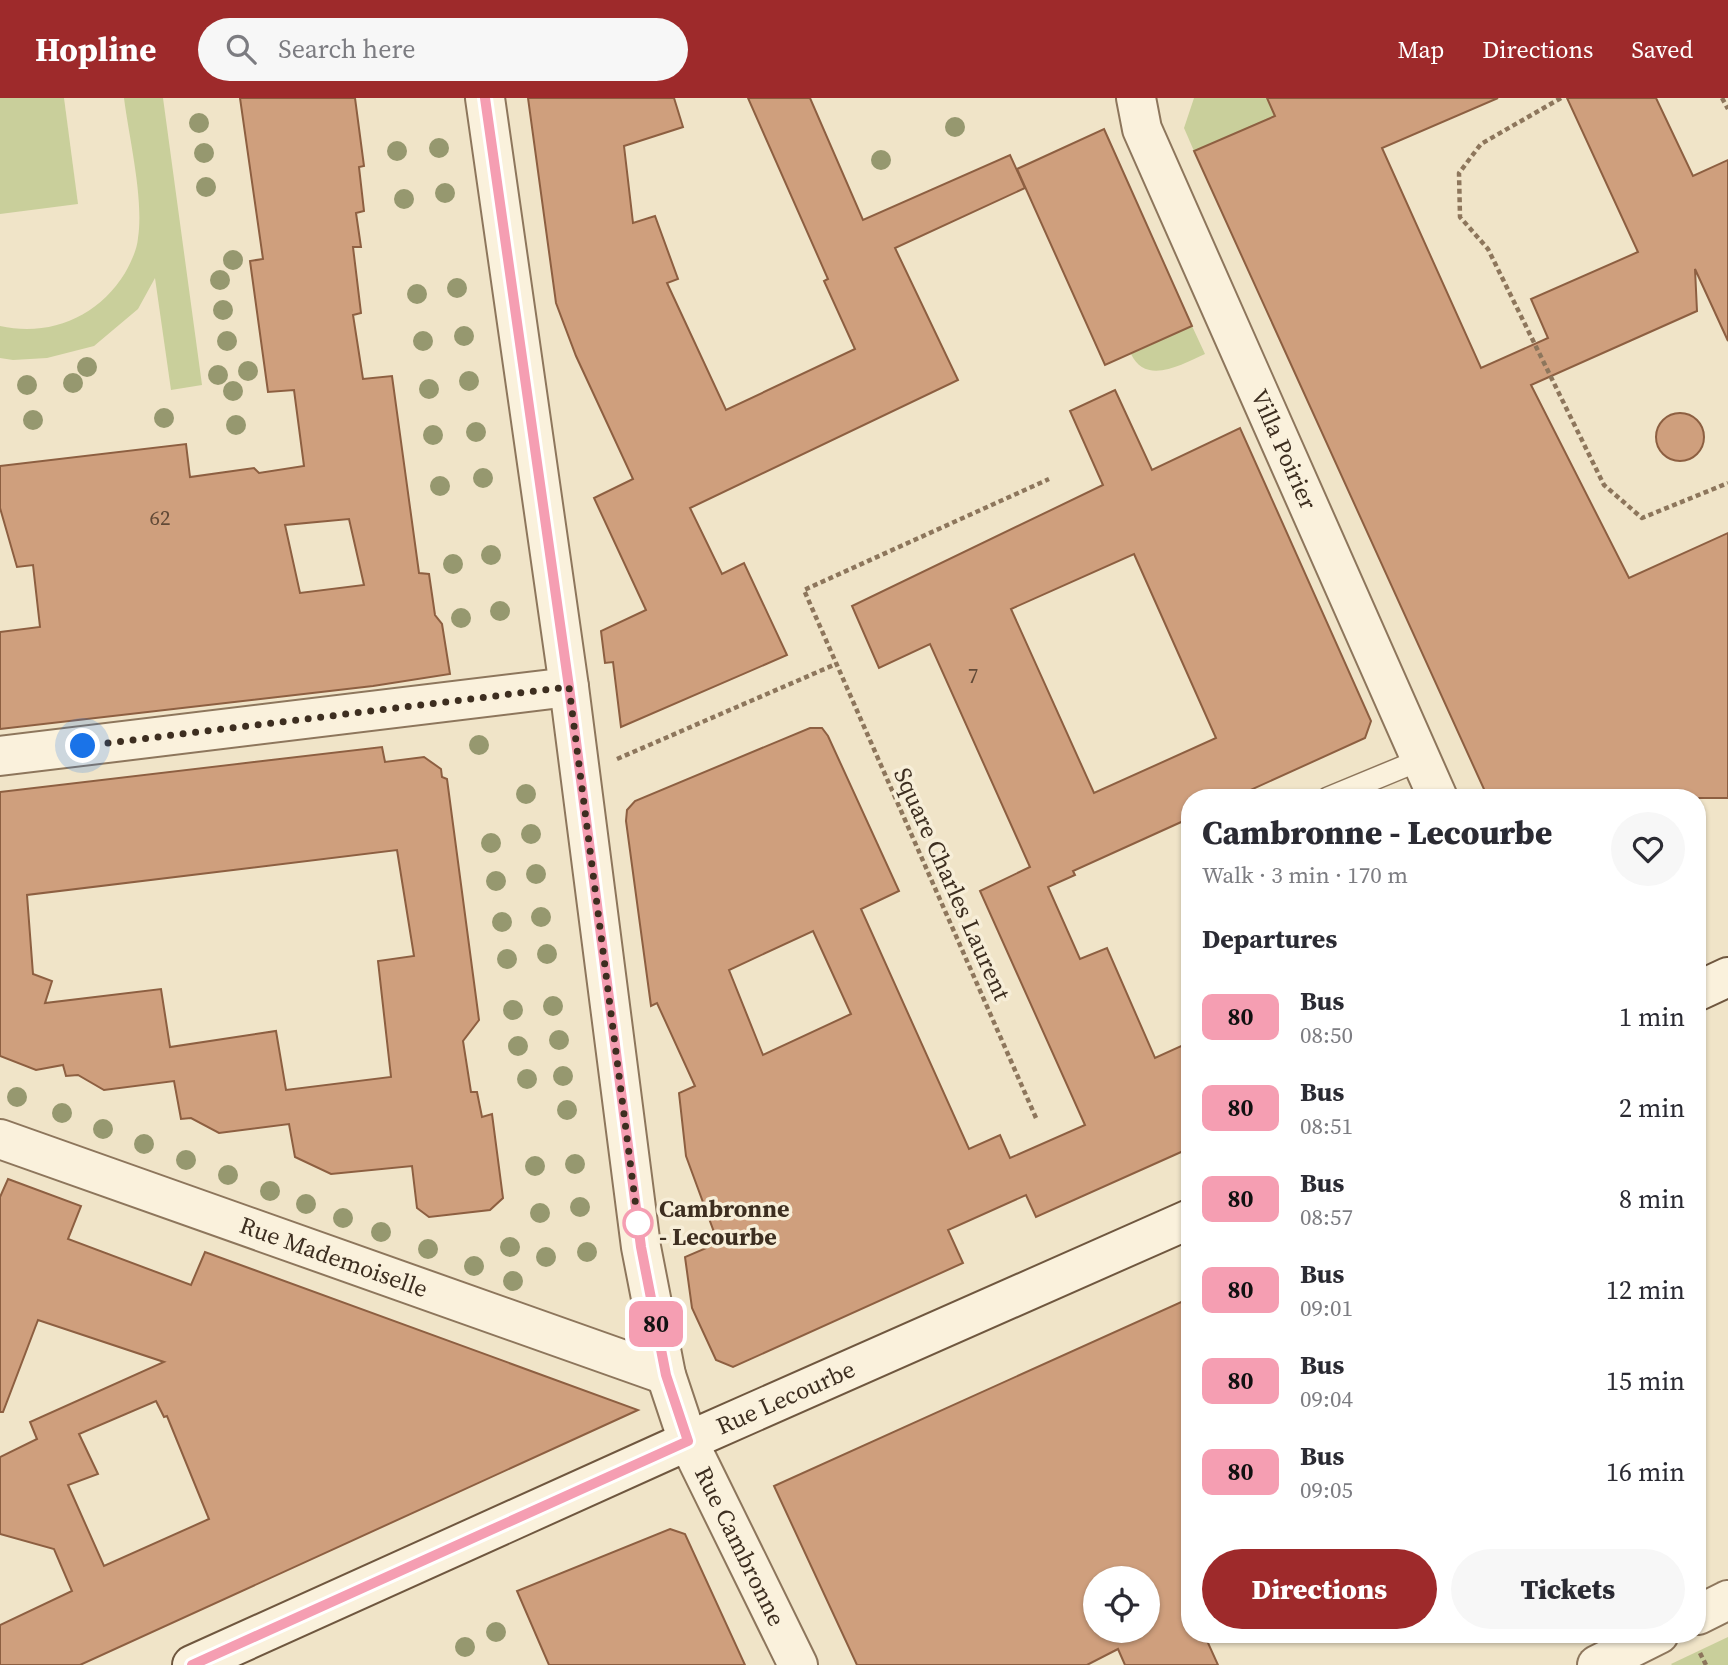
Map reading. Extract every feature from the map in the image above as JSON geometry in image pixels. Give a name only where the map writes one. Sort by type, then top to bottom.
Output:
[{"type":"street","name":"Rue Cambronne","points":[[485,98],[569,687],[641,1247],[666,1375],[688,1441],[798,1665]]},
{"type":"street","name":"Villa Poirier","points":[[1136,98],[1142,129],[1434,789]]},
{"type":"street","points":[[0,757],[569,687]]},
{"type":"street","points":[[1706,987],[1728,976]]},
{"type":"street","name":"Rue Mademoiselle","points":[[0,1139],[666,1375]]},
{"type":"street","name":"Rue Lecourbe","points":[[192,1665],[688,1441],[1181,1223]]},
{"type":"street","points":[[1706,1624],[1728,1600]]},
{"type":"street","points":[[1597,1665],[1641,1643]]},
{"type":"lane","points":[[1350,789],[1420,760]]},
{"type":"path","points":[[1561,98],[1481,144],[1459,173],[1460,217],[1488,249],[1604,485],[1642,518],[1728,482]]},
{"type":"path","points":[[1722,98],[1728,109]]},
{"type":"path","name":"Square Charles Laurent","points":[[1035,1118],[804,590],[1049,479]]},
{"type":"path","points":[[610,762],[836,664]]},
{"type":"path","points":[[1700,1643],[1706,1665]]},
{"type":"green space","points":[[0,98],[64,98],[78,204],[0,214]]},
{"type":"green space","points":[[124,98],[163,98],[202,385],[171,390],[155,278],[138,309],[94,346],[47,358],[0,358],[0,326],[37,329],[71,320],[101,301],[125,273],[137,242],[139,205]]},
{"type":"green space","points":[[1194,98],[1267,98],[1275,116],[1194,151],[1184,128]]},
{"type":"green space","points":[[1192,326],[1205,354],[1175,367],[1155,371],[1138,364],[1131,354]]},
{"type":"green space","points":[[1728,1637],[1728,1665],[1671,1664]]},
{"type":"building","points":[[240,98],[355,98],[364,166],[359,167],[364,211],[356,213],[361,247],[353,247],[361,313],[353,315],[363,379],[392,376],[419,573],[429,574],[435,615],[442,624],[450,674],[373,686],[0,729],[0,632],[40,627],[33,565],[17,567],[0,508],[0,466],[186,444],[190,477],[254,468],[259,473],[304,466],[294,390],[268,392],[250,261],[263,259]],"holes":[[[349,519],[364,585],[300,593],[285,525]]]},
{"type":"building","points":[[528,98],[674,98],[683,127],[624,146],[633,223],[655,216],[678,279],[667,283],[726,410],[855,349],[824,281],[828,279],[748,98],[810,98],[863,220],[1010,155],[1025,188],[895,248],[958,380],[690,508],[722,574],[744,563],[787,655],[621,727],[613,662],[605,663],[601,631],[646,610],[594,498],[633,479],[576,356],[556,303]]},
{"type":"building","points":[[1267,98],[1498,98],[1382,148],[1481,368],[1548,338],[1531,299],[1638,252],[1567,98],[1656,98],[1693,176],[1728,160],[1728,341],[1695,269],[1697,311],[1531,385],[1629,578],[1728,533],[1728,798],[1706,798],[1706,789],[1484,789],[1194,151],[1275,116]]},
{"type":"building","points":[[1104,129],[1192,326],[1105,365],[1017,169]]},
{"type":"building","points":[[1115,390],[1152,470],[1240,428],[1371,721],[1365,738],[1253,789],[1181,789],[1181,822],[1073,871],[1075,875],[1048,887],[1080,959],[1107,948],[1155,1058],[1181,1046],[1181,1152],[1036,1217],[1026,1195],[948,1230],[963,1263],[733,1367],[716,1360],[692,1308],[685,1257],[718,1243],[686,1156],[679,1093],[695,1086],[657,1003],[651,1006],[626,821],[627,810],[635,801],[810,728],[822,728],[899,891],[861,909],[969,1149],[1000,1135],[1010,1158],[1085,1125],[980,891],[1030,867],[930,644],[879,668],[852,606],[1103,485],[1070,411]],"holes":[[[1134,554],[1216,738],[1094,793],[1011,609]],[[813,931],[851,1014],[763,1055],[729,970]]]},
{"type":"building","points":[[1680,413],[1697,420],[1704,437],[1697,454],[1680,461],[1663,454],[1656,437],[1663,420]]},
{"type":"building","points":[[382,747],[385,762],[424,757],[441,769],[442,777],[447,779],[479,1020],[463,1041],[471,1092],[477,1092],[482,1117],[492,1114],[503,1198],[490,1210],[429,1217],[417,1208],[412,1166],[331,1174],[295,1157],[289,1124],[219,1133],[191,1118],[181,1119],[174,1081],[104,1090],[78,1075],[66,1076],[63,1065],[36,1070],[0,1056],[0,792]],"holes":[[[397,850],[414,956],[378,961],[391,1077],[286,1090],[276,1031],[170,1047],[161,989],[45,1003],[52,981],[33,974],[27,895]]]},
{"type":"building","points":[[8,1179],[81,1206],[68,1239],[191,1285],[205,1252],[638,1410],[80,1665],[0,1665],[0,1625],[72,1591],[54,1549],[0,1534],[0,1457],[37,1439],[30,1422],[164,1362],[38,1320],[3,1412],[0,1412],[0,1197]],"holes":[[[156,1401],[164,1417],[167,1416],[209,1519],[104,1566],[68,1485],[98,1474],[79,1434]]]},
{"type":"building","points":[[1181,1302],[1181,1643],[1208,1643],[1218,1665],[1125,1665],[1118,1649],[1087,1665],[857,1665],[774,1486]]},
{"type":"building","points":[[670,1529],[685,1534],[745,1665],[549,1665],[517,1591]]},
{"type":"bus line","name":"80","points":[[192,1665],[688,1441],[666,1375],[641,1247],[569,687],[485,98]]},
{"type":"place","name":"Cambronne - Lecourbe","points":[[638,1223]]},
{"type":"route","points":[[83,746],[569,687],[638,1223]]}]
